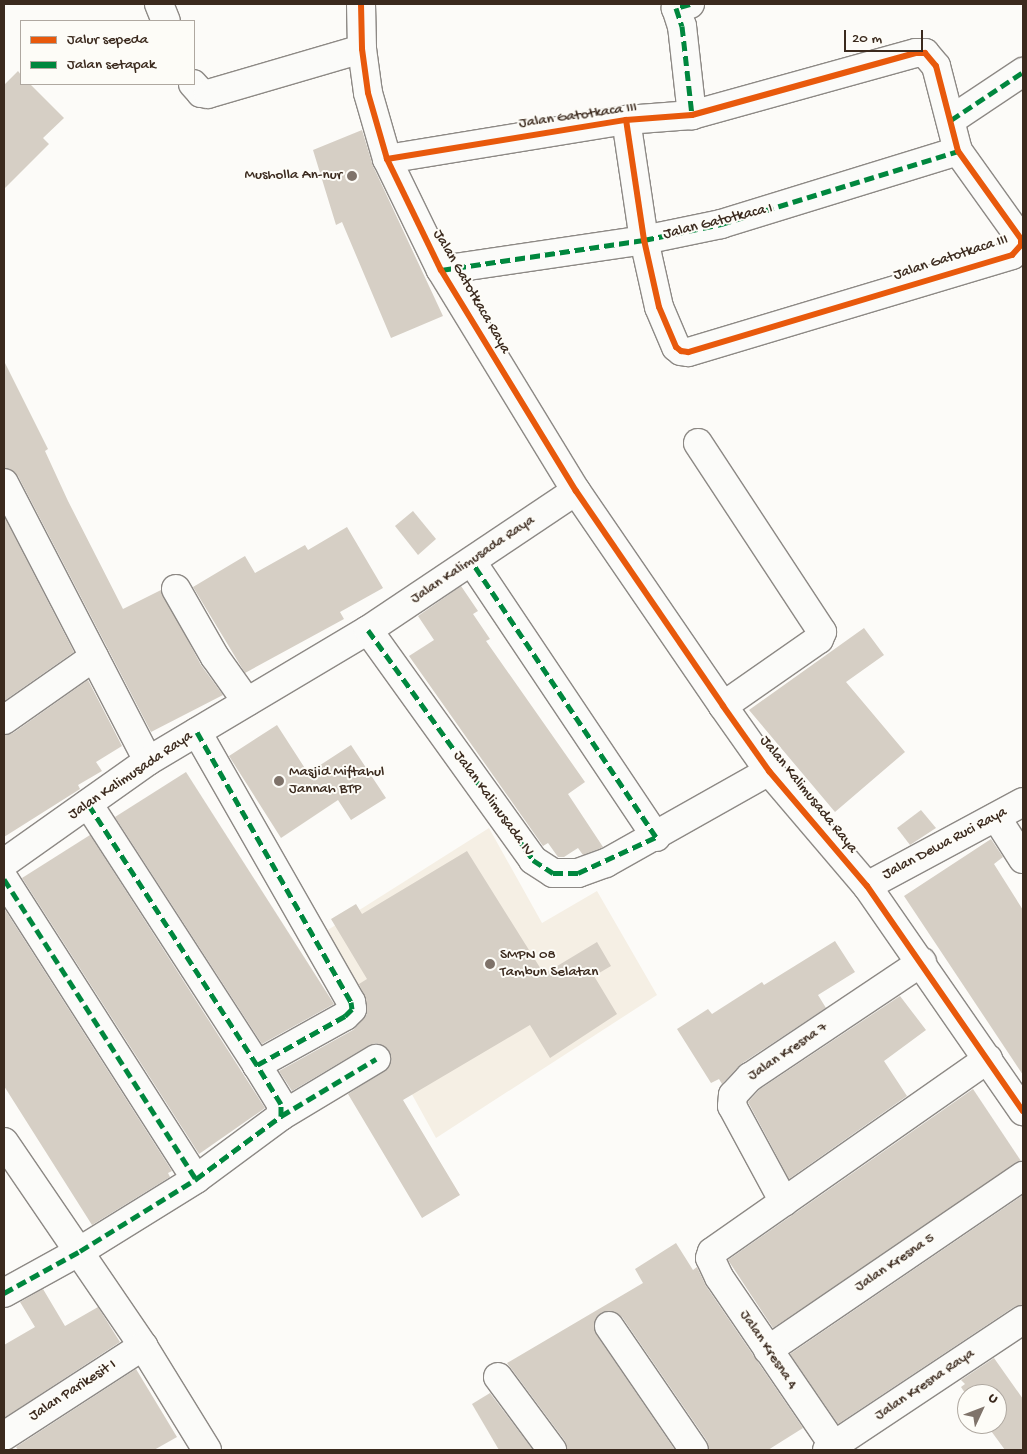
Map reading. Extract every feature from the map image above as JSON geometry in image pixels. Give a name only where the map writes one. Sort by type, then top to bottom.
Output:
[{"type":"street","points":[[159,4],[166,20]]},
{"type":"street","name":"Jalan Gatotkaca Raya","points":[[361,4],[362,49],[368,94],[441,270],[576,492]]},
{"type":"street","points":[[680,5],[692,114]]},
{"type":"street","points":[[193,85],[201,92],[208,94],[362,49]]},
{"type":"street","name":"Jalan Gatotkaca III","points":[[394,157],[626,120],[692,114],[916,53],[925,53],[936,66],[952,120],[958,151],[1020,239],[1017,251],[688,352],[676,347],[659,307],[644,240]]},
{"type":"street","points":[[952,120],[1023,72]]},
{"type":"street","points":[[626,120],[644,240]]},
{"type":"street","name":"Jalan Gatotkaca I","points":[[441,270],[644,240],[721,224],[958,151]]},
{"type":"street","points":[[698,443],[822,632],[819,639],[723,706]]},
{"type":"street","points":[[4,483],[148,761]]},
{"type":"street","name":"Jalan Kalimusada Raya","points":[[4,863],[148,761],[368,630],[576,492],[769,771],[867,886],[922,962],[1023,1111]]},
{"type":"street","points":[[472,562],[656,837]]},
{"type":"street","points":[[176,589],[215,657],[247,702]]},
{"type":"street","name":"Jalan Kalimusada IV","points":[[368,630],[533,860],[553,873],[578,873],[656,837],[769,771]]},
{"type":"street","points":[[4,720],[94,657]]},
{"type":"street","points":[[196,732],[351,1002],[352,1009],[344,1016],[257,1065]]},
{"type":"street","name":"Jalan Dewa Ruci Raya","points":[[867,886],[1023,802]]},
{"type":"street","points":[[88,804],[257,1065],[281,1104],[281,1116]]},
{"type":"street","points":[[996,817],[1023,859]]},
{"type":"street","points":[[4,879],[196,1179]]},
{"type":"street","name":"Jalan Kresna 7","points":[[784,1202],[732,1106],[733,1095],[750,1077],[922,962]]},
{"type":"street","points":[[4,1293],[80,1252],[196,1179],[281,1116],[376,1058]]},
{"type":"street","points":[[784,1202],[988,1059]]},
{"type":"street","points":[[4,1142],[143,1346],[204,1450]]},
{"type":"street","name":"Jalan Kresna 5","points":[[768,1350],[1023,1176]]},
{"type":"street","name":"Jalan Kresna 4","points":[[784,1202],[712,1252],[710,1258],[719,1277],[833,1449]]},
{"type":"street","points":[[609,1326],[694,1450]]},
{"type":"street","name":"Jalan Kresna Raya","points":[[833,1449],[1021,1326]]},
{"type":"street","name":"Jalan Parikesit I","points":[[4,1436],[143,1346]]},
{"type":"street","points":[[498,1377],[552,1450]]},
{"type":"shaded area","name":"SMPN 08 Tambun Selatan","points":[[489,828],[542,923],[597,891],[657,995],[436,1138],[323,933]]},
{"type":"building","points":[[18,71],[20,74],[20,85],[31,85],[64,118],[43,138],[49,144],[4,189],[4,85]]},
{"type":"building","points":[[362,130],[373,166],[443,316],[391,338],[342,222],[336,225],[313,150]]},
{"type":"building","points":[[4,361],[48,449],[45,451],[68,501],[123,609],[161,590],[201,665],[223,695],[151,732],[18,476],[4,468]]},
{"type":"building","points":[[413,511],[436,539],[418,555],[395,526]]},
{"type":"building","points":[[4,516],[74,652],[4,701]]},
{"type":"building","points":[[347,527],[383,588],[340,612],[344,619],[245,673],[193,587],[245,556],[255,573],[305,545],[308,550]]},
{"type":"building","points":[[461,586],[478,611],[473,614],[490,639],[486,641],[585,782],[568,794],[603,847],[583,855],[578,848],[564,857],[558,857],[548,843],[543,846],[409,656],[434,640],[418,616]]},
{"type":"building","points":[[864,628],[884,655],[846,682],[905,752],[835,812],[749,710]]},
{"type":"building","points":[[88,680],[122,746],[96,762],[102,771],[78,785],[80,789],[4,837],[4,735],[13,733]]},
{"type":"building","name":"Masjid Miftahul Jannah BTP","points":[[277,725],[308,773],[351,745],[386,798],[351,820],[338,800],[281,838],[229,756]]},
{"type":"building","points":[[186,772],[334,1004],[262,1044],[115,817]]},
{"type":"building","points":[[921,810],[936,828],[910,845],[897,828]]},
{"type":"building","points":[[90,835],[265,1108],[199,1154],[22,878]]},
{"type":"building","points":[[991,839],[1003,857],[994,864],[1023,910],[1023,1075],[904,896]]},
{"type":"building","name":"SMPN 08 Tambun Selatan","points":[[467,851],[544,974],[597,942],[611,966],[594,976],[617,1014],[550,1058],[530,1025],[403,1100],[460,1195],[422,1218],[348,1094],[389,1067],[389,1051],[376,1043],[368,1046],[292,1091],[279,1071],[353,1030],[367,1014],[366,999],[359,984],[367,979],[331,919],[356,904],[362,914]]},
{"type":"building","points":[[4,908],[172,1171],[168,1173],[170,1177],[92,1225],[4,1086]]},
{"type":"building","points":[[835,941],[855,972],[818,995],[826,1008],[741,1064],[722,1084],[719,1079],[711,1083],[677,1029],[708,1009],[712,1014],[762,982],[764,985]]},
{"type":"building","points":[[900,996],[926,1030],[884,1061],[907,1096],[789,1179],[748,1102],[760,1089]]},
{"type":"building","points":[[973,1089],[1021,1161],[773,1328],[728,1260]]},
{"type":"building","points":[[1023,1195],[1023,1305],[1014,1307],[838,1424],[790,1354]]},
{"type":"building","points":[[676,1243],[693,1270],[697,1267],[706,1286],[803,1428],[768,1450],[709,1450],[707,1441],[622,1317],[607,1311],[595,1320],[596,1334],[675,1450],[567,1450],[565,1441],[507,1363],[643,1283],[635,1269]]},
{"type":"building","points":[[43,1289],[65,1326],[98,1307],[120,1342],[4,1418],[4,1345],[35,1327],[20,1302]]},
{"type":"building","points":[[994,1358],[1023,1399],[1023,1450],[1005,1450],[993,1434],[1007,1434],[1007,1384],[965,1384],[961,1380]]},
{"type":"building","points":[[136,1369],[177,1437],[154,1450],[18,1450],[16,1447]]},
{"type":"building","points":[[490,1393],[533,1450],[499,1450],[472,1404]]},
{"type":"marked path","points":[[690,4],[676,8],[682,26],[692,115]]},
{"type":"marked path","points":[[951,120],[1023,72]]},
{"type":"marked path","points":[[441,270],[644,240],[721,224],[958,151]]},
{"type":"marked path","points":[[368,630],[533,860],[553,873],[578,873],[656,837],[472,562]]},
{"type":"marked path","points":[[197,732],[351,1002],[352,1009],[345,1016],[257,1065]]},
{"type":"marked path","points":[[4,1293],[80,1251],[196,1179],[281,1116],[281,1104],[257,1065],[88,804]]},
{"type":"marked path","points":[[4,879],[196,1179]]},
{"type":"marked path","points":[[281,1116],[376,1059]]},
{"type":"cycle path","points":[[361,4],[362,49],[368,93],[387,159],[441,270],[576,491],[723,706],[769,771],[867,886],[1023,1111]]},
{"type":"cycle path","points":[[387,159],[626,120],[692,115],[916,53],[925,53],[936,66],[958,151],[1021,239],[1021,245],[1012,255],[688,352],[681,351],[676,347],[659,307],[644,240],[626,120]]},
{"type":"place","name":"Musholla An-nur","points":[[352,176]]},
{"type":"place","name":"Masjid Miftahul Jannah BTP","points":[[279,781]]},
{"type":"place","name":"SMPN 08 Tambun Selatan","points":[[490,964]]}]
